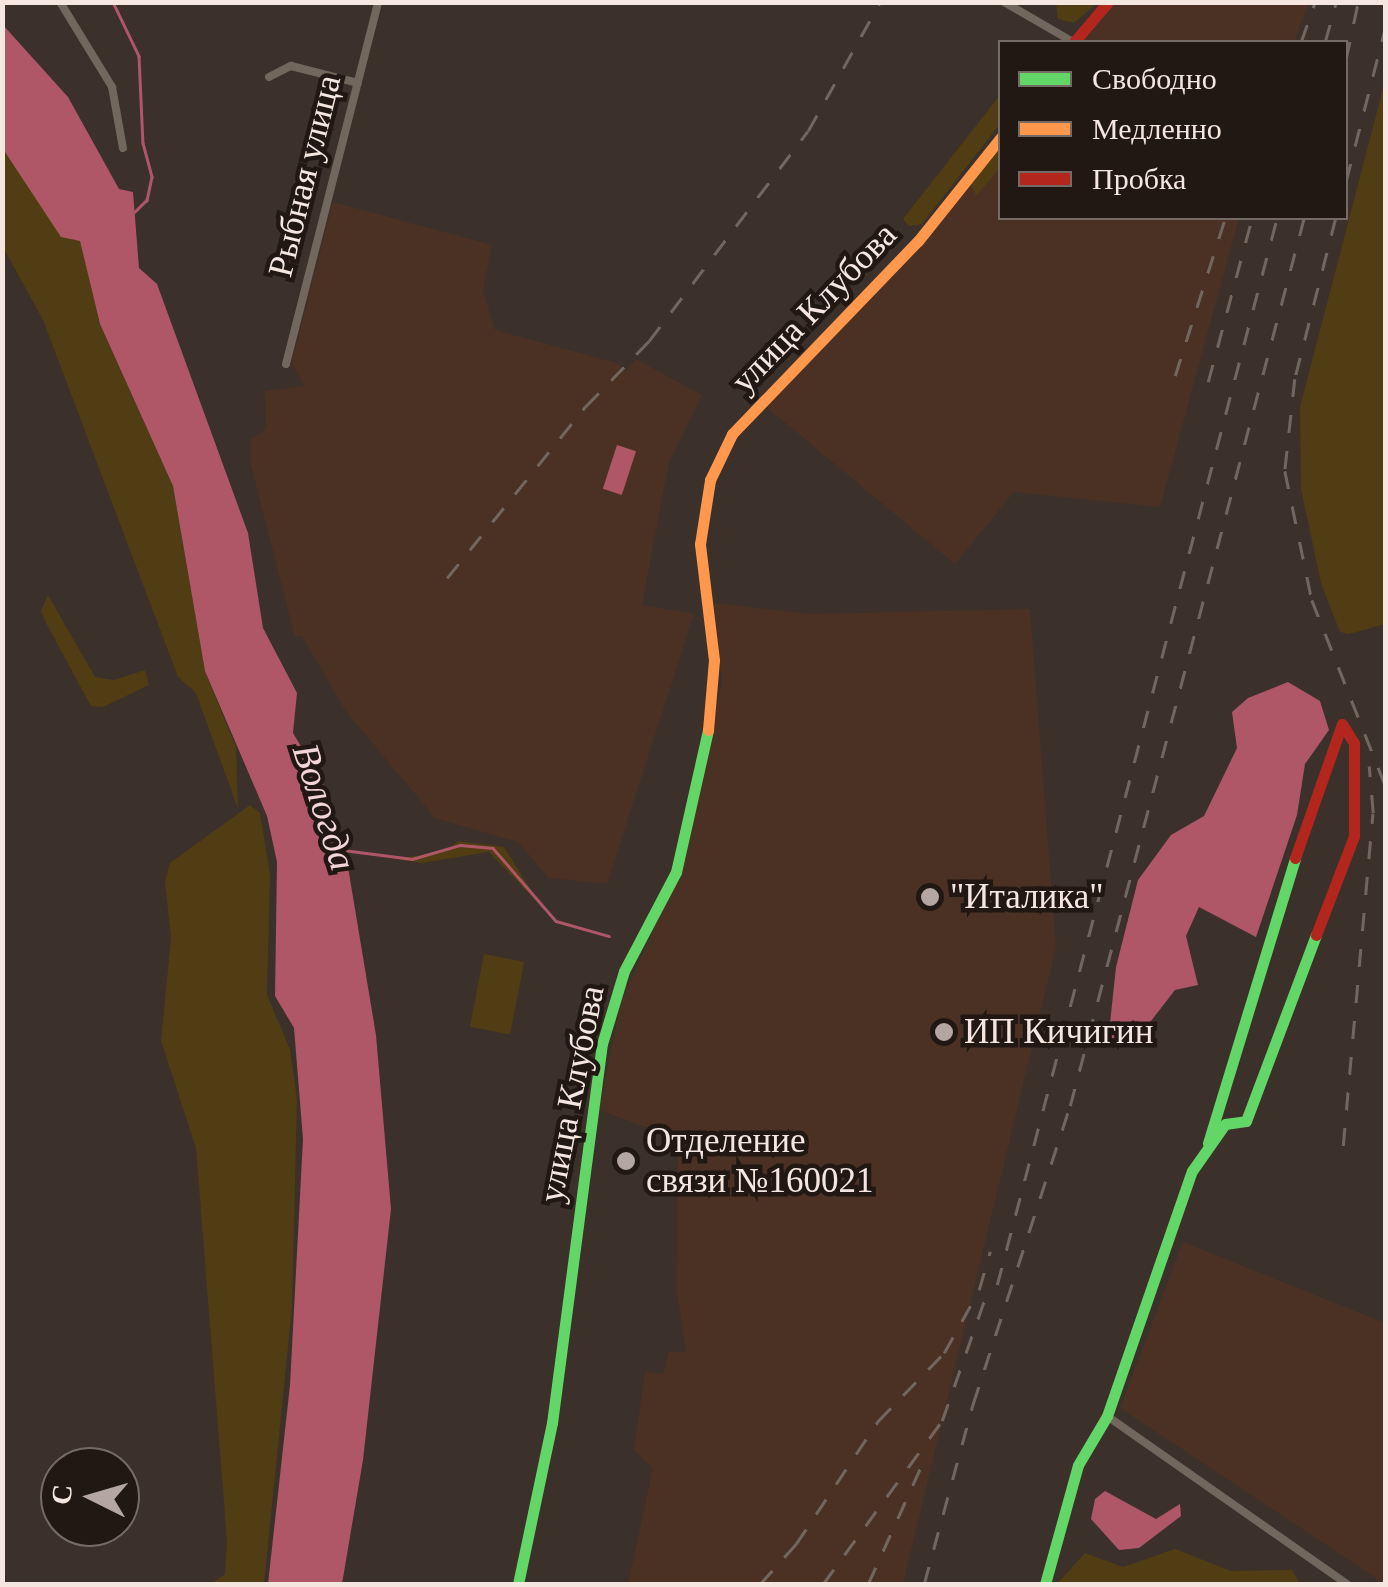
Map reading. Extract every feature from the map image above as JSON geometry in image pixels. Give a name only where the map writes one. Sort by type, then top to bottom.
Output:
[{"type":"main road","points":[[1076,40],[1108,2]]},
{"type":"main road","name":"улица Клубова","points":[[518,1584],[552,1423],[602,1044],[624,971],[671,887],[711,718],[715,669],[700,544],[710,480],[732,434],[918,241],[998,141]]},
{"type":"main road","points":[[1045,1584],[1078,1465],[1107,1416],[1192,1172],[1208,1143],[1225,1124],[1246,1121],[1354,836],[1354,743],[1342,724],[1266,940],[1208,1143]]},
{"type":"street","points":[[60,2],[104,73],[123,148]]},
{"type":"street","name":"Рыбная улица","points":[[286,364],[378,2]]},
{"type":"street","points":[[1004,2],[1070,40]]},
{"type":"street","points":[[269,77],[291,66],[358,83]]},
{"type":"street","points":[[1107,1416],[1347,1584]]},
{"type":"shaded area","points":[[1056,2],[1097,3],[1074,23],[1058,19]]},
{"type":"shaded area","points":[[1114,3],[1309,3],[1295,40],[1082,40]]},
{"type":"shaded area","points":[[1385,81],[1385,624],[1349,634],[1340,632],[1321,583],[1301,489],[1300,407]]},
{"type":"shaded area","points":[[998,98],[998,127],[922,224],[909,226],[903,219]]},
{"type":"shaded area","points":[[998,147],[998,220],[1238,220],[1160,507],[1014,492],[955,564],[764,405],[924,240]]},
{"type":"shaded area","points":[[2,149],[80,240],[100,324],[173,486],[205,671],[236,747],[238,809],[196,693],[178,677],[43,320],[3,247]]},
{"type":"shaded area","points":[[998,149],[998,170],[976,196],[971,184]]},
{"type":"shaded area","points":[[333,202],[492,245],[483,290],[495,330],[617,363],[626,371],[636,359],[702,395],[669,462],[642,605],[694,614],[607,884],[549,878],[518,842],[435,818],[345,710],[302,636],[295,637],[251,465],[251,439],[266,429],[265,391],[304,386],[292,362]]},
{"type":"shaded area","points":[[48,595],[95,677],[114,680],[145,670],[149,685],[103,707],[91,706],[41,611]]},
{"type":"shaded area","points":[[714,603],[810,614],[1030,609],[1056,947],[903,1584],[628,1584],[653,1468],[634,1450],[645,1372],[663,1374],[669,1351],[686,1352],[677,1292],[678,1139],[599,1110],[621,1002],[686,857],[722,681]]},
{"type":"shaded area","points":[[250,805],[260,813],[270,874],[267,995],[290,1049],[297,1099],[292,1307],[264,1584],[211,1584],[225,1574],[227,1541],[196,1148],[161,1041],[171,938],[165,881],[170,863]]},
{"type":"shaded area","points":[[458,841],[504,847],[540,905],[489,852],[422,863],[396,859],[446,851]]},
{"type":"shaded area","points":[[484,954],[524,962],[510,1034],[470,1027]]},
{"type":"shaded area","points":[[1183,1242],[1385,1323],[1385,1584],[1120,1408]]},
{"type":"shaded area","points":[[1175,1549],[1231,1571],[1292,1570],[1300,1584],[1057,1584],[1085,1553],[1123,1567]]},
{"type":"water","name":"Вологда","points":[[3,25],[68,97],[119,189],[133,192],[139,268],[157,284],[248,533],[263,628],[297,693],[293,733],[323,783],[348,867],[376,1035],[391,1209],[363,1460],[342,1584],[268,1584],[290,1385],[303,1139],[294,1028],[275,996],[277,862],[267,816],[205,671],[173,486],[100,324],[80,241],[61,237],[3,149]]},
{"type":"water","points":[[617,445],[636,451],[622,495],[603,489]]},
{"type":"water","points":[[1288,682],[1320,701],[1329,730],[1305,764],[1297,815],[1256,937],[1199,907],[1186,936],[1198,985],[1175,990],[1134,1043],[1108,1042],[1116,967],[1138,880],[1171,835],[1204,816],[1237,748],[1232,712],[1248,698]]},
{"type":"water","points":[[1105,1491],[1156,1519],[1180,1504],[1181,1516],[1139,1548],[1119,1550],[1091,1519],[1095,1499]]},
{"type":"waterway","points":[[113,2],[139,56],[143,143],[152,177],[147,200],[135,212]]},
{"type":"waterway","name":"Вологда","points":[[343,850],[412,859],[460,845],[493,848],[556,921],[609,936]]},
{"type":"railway","points":[[447,578],[586,406],[649,341],[808,131],[880,2]]},
{"type":"railway","points":[[1302,40],[1315,2]]},
{"type":"railway","points":[[1326,40],[1336,2]]},
{"type":"railway","points":[[1348,50],[1358,2]]},
{"type":"railway","points":[[1348,173],[1386,24]]},
{"type":"railway","points":[[1175,376],[1224,220]]},
{"type":"railway","points":[[1208,382],[1251,220]]},
{"type":"railway","points":[[997,1285],[1276,220]]},
{"type":"railway","points":[[924,1584],[973,1404],[1070,1106],[1303,220]]},
{"type":"railway","points":[[1335,220],[1295,379],[1285,471],[1312,600],[1386,787]]},
{"type":"railway","points":[[1343,1146],[1373,813],[1369,766]]},
{"type":"railway","points":[[760,1584],[796,1544],[878,1421],[944,1353],[979,1290],[990,1252]]},
{"type":"railway","points":[[823,1584],[942,1421],[984,1301]]},
{"type":"railway","points":[[868,1584],[923,1462]]},
{"type":"traffic: fast","points":[[518,1584],[552,1423],[602,1044],[624,971],[676,872],[708,730]]},
{"type":"traffic: fast","points":[[1208,1143],[1295,858]]},
{"type":"traffic: fast","points":[[1045,1584],[1078,1465],[1107,1416],[1192,1171],[1225,1124],[1246,1121],[1316,935]]},
{"type":"traffic: slow","points":[[708,730],[714,660],[700,544],[710,480],[732,434],[918,241],[998,141]]},
{"type":"traffic: jam","points":[[1076,40],[1108,2]]},
{"type":"traffic: jam","points":[[1295,858],[1342,724],[1354,743],[1354,836],[1316,935]]},
{"type":"place","name":"\"Италика\"","points":[[930,897]]},
{"type":"place","name":"ИП Кичигин","points":[[944,1032]]},
{"type":"place","name":"Отделение связи №160021","points":[[626,1161]]}]
